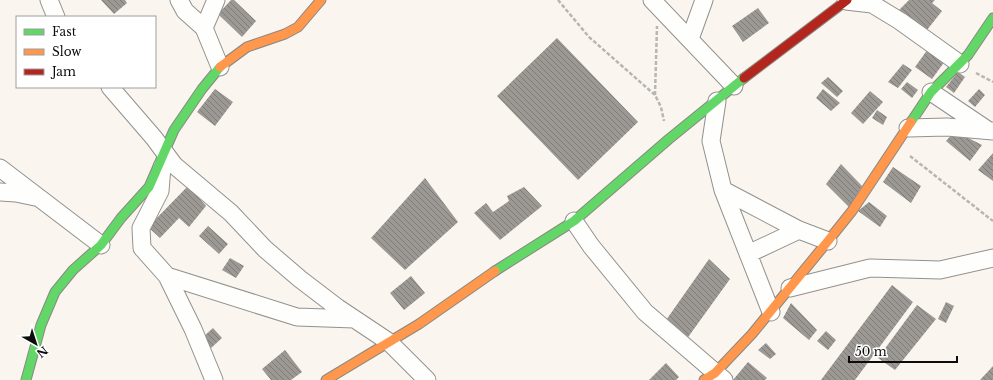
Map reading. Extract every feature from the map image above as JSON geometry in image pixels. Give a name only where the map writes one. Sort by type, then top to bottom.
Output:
[{"type":"street","points":[[49,0],[56,16]]},
{"type":"street","points":[[179,0],[185,11],[204,28],[220,67]]},
{"type":"street","points":[[204,28],[216,0]]},
{"type":"street","points":[[26,380],[42,325],[55,292],[73,270],[101,244],[121,218],[149,187],[164,153],[187,109],[220,67],[247,47],[285,34],[298,27],[321,0]]},
{"type":"street","points":[[690,40],[704,0]]},
{"type":"street","points":[[326,380],[419,324],[504,265],[574,221],[669,138],[845,0],[872,4],[900,20],[960,64]]},
{"type":"street","points":[[653,1],[734,86]]},
{"type":"street","points":[[574,221],[591,246],[645,312],[714,378],[771,312],[852,211],[931,92],[968,55],[993,18]]},
{"type":"street","points":[[111,88],[154,138],[174,165],[232,213],[265,248],[300,279],[354,319],[389,342],[427,380]]},
{"type":"street","points":[[931,92],[991,132]]},
{"type":"street","points":[[717,101],[711,141],[723,190],[771,312]]},
{"type":"street","points":[[908,128],[947,127],[991,132]]},
{"type":"street","points":[[164,153],[160,191],[141,228],[142,248],[167,276],[193,329],[214,380]]},
{"type":"street","points":[[0,168],[101,244]]},
{"type":"street","points":[[723,190],[799,230],[828,241]]},
{"type":"street","points":[[0,192],[16,193],[41,199]]},
{"type":"street","points":[[748,254],[799,230]]},
{"type":"street","points":[[790,288],[870,268],[940,270],[993,258]]},
{"type":"street","points":[[167,276],[297,317],[354,319]]},
{"type":"path","points":[[558,0],[589,37],[655,95],[661,107],[669,138]]},
{"type":"path","points":[[653,1],[657,22],[654,55],[655,95]]},
{"type":"path","points":[[896,146],[993,221]]},
{"type":"building","points":[[101,0],[125,0],[127,3],[114,14]]},
{"type":"building","points":[[231,0],[234,0],[256,21],[242,37],[218,14]]},
{"type":"building","points":[[909,0],[935,0],[932,3],[942,11],[927,30],[899,10]]},
{"type":"building","points":[[758,8],[769,23],[743,42],[732,26]]},
{"type":"building","points":[[557,38],[638,122],[578,180],[497,96]]},
{"type":"building","points":[[928,49],[945,61],[932,79],[915,67]]},
{"type":"building","points":[[903,64],[912,70],[898,88],[888,82]]},
{"type":"building","points":[[958,72],[965,77],[954,93],[946,87]]},
{"type":"building","points":[[828,77],[843,91],[837,97],[821,83]]},
{"type":"building","points":[[907,82],[918,90],[912,98],[901,89]]},
{"type":"building","points":[[215,89],[233,102],[215,126],[197,112]]},
{"type":"building","points":[[823,89],[840,103],[831,111],[816,98]]},
{"type":"building","points":[[979,89],[985,95],[975,107],[968,101]]},
{"type":"building","points":[[870,91],[883,102],[863,124],[851,113]]},
{"type":"building","points":[[877,110],[887,117],[883,125],[872,118]]},
{"type":"building","points":[[955,131],[982,145],[970,161],[946,141]]},
{"type":"building","points":[[993,153],[993,181],[978,170]]},
{"type":"building","points":[[841,164],[862,186],[849,207],[826,184]]},
{"type":"building","points":[[893,167],[921,186],[911,203],[883,182]]},
{"type":"building","points":[[425,178],[458,222],[405,270],[371,238]]},
{"type":"building","points":[[188,186],[206,206],[189,227],[179,218],[160,238],[148,227]]},
{"type":"building","points":[[524,187],[542,206],[500,240],[474,213],[486,203],[493,212],[509,201],[507,196]]},
{"type":"building","points":[[869,202],[887,216],[880,227],[858,211]]},
{"type":"building","points":[[208,226],[228,244],[219,254],[199,236]]},
{"type":"building","points":[[230,258],[244,266],[236,278],[222,270]]},
{"type":"building","points":[[709,259],[730,279],[686,340],[664,323]]},
{"type":"building","points":[[411,276],[425,293],[404,310],[390,293]]},
{"type":"building","points":[[892,285],[913,302],[855,380],[821,380]]},
{"type":"building","points":[[946,302],[954,306],[946,323],[938,319]]},
{"type":"building","points":[[791,303],[817,330],[809,340],[783,318]]},
{"type":"building","points":[[917,305],[936,319],[895,370],[878,358]]},
{"type":"building","points":[[213,328],[222,338],[211,348],[202,338]]},
{"type":"building","points":[[826,331],[836,340],[828,350],[817,341]]},
{"type":"building","points":[[766,343],[776,354],[770,359],[758,350]]},
{"type":"building","points":[[285,350],[302,372],[291,380],[271,380],[262,369]]},
{"type":"building","points":[[748,362],[767,378],[765,380],[733,380]]},
{"type":"building","points":[[666,363],[679,377],[676,380],[649,380]]},
{"type":"building","points":[[993,366],[993,380],[980,380]]},
{"type":"traffic: fast","points":[[911,122],[931,92],[968,55],[993,18]]},
{"type":"traffic: fast","points":[[26,380],[41,325],[55,292],[73,270],[101,245],[121,218],[149,187],[174,130],[202,89],[220,67]]},
{"type":"traffic: fast","points":[[495,271],[574,221],[669,139],[744,78]]},
{"type":"traffic: slow","points":[[220,67],[247,47],[285,34],[298,27],[321,0]]},
{"type":"traffic: slow","points":[[704,380],[715,373],[752,334],[828,241],[852,211],[911,122]]},
{"type":"traffic: slow","points":[[326,380],[419,324],[495,271]]},
{"type":"traffic: jam","points":[[744,78],[847,0]]}]
